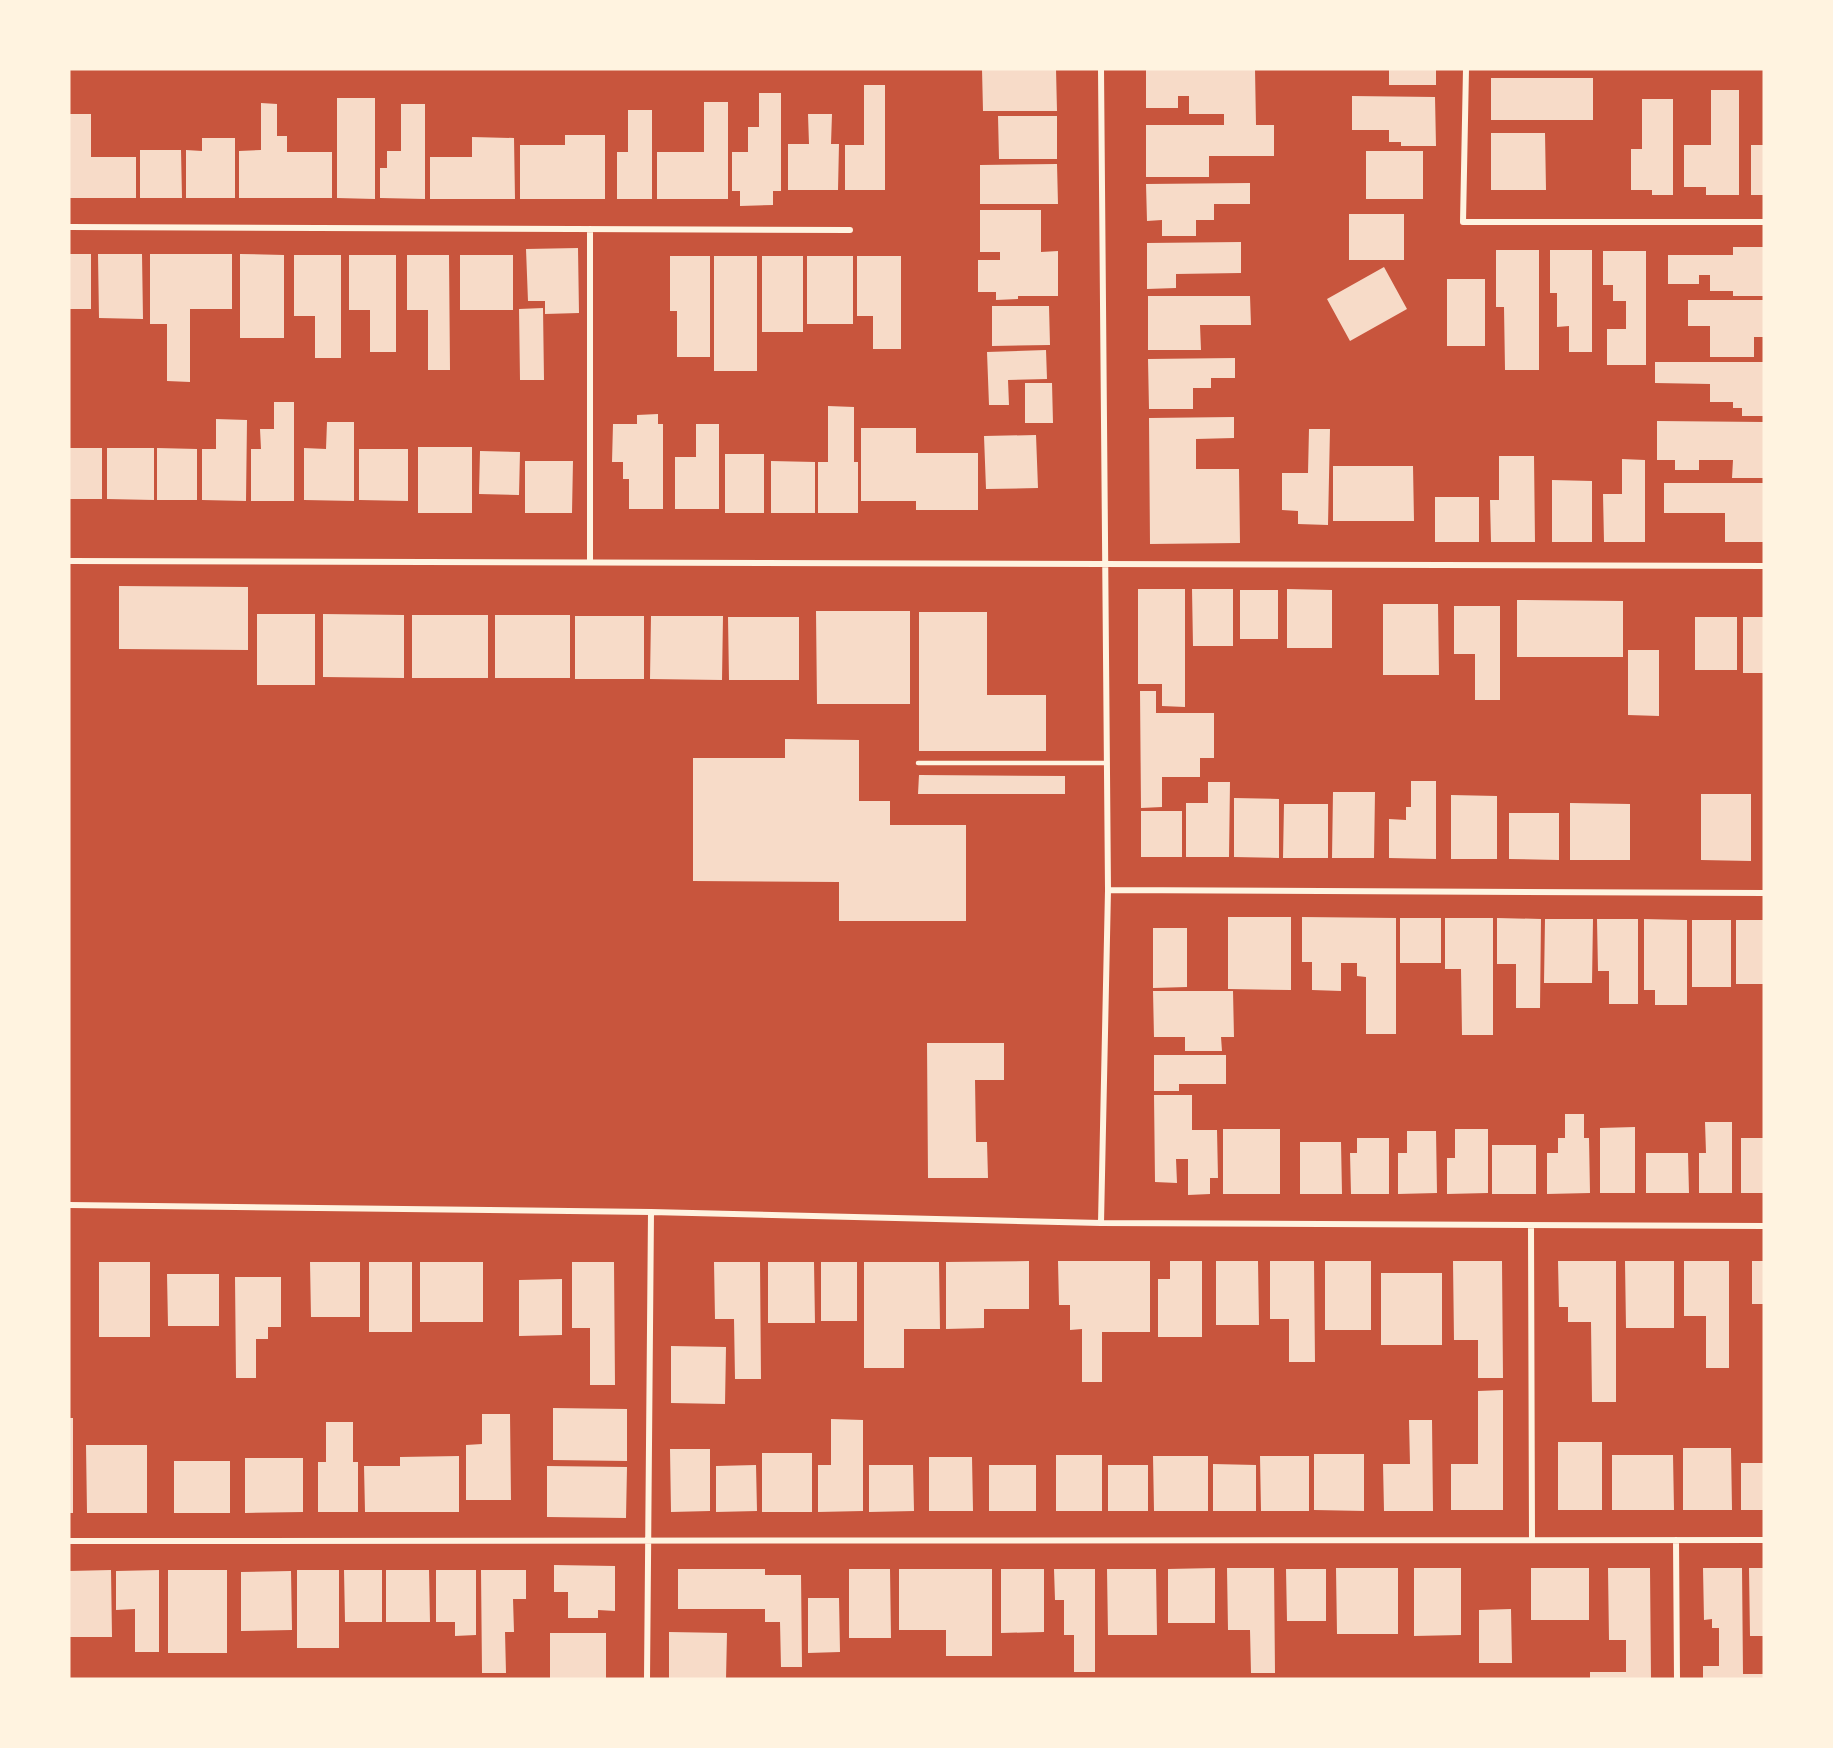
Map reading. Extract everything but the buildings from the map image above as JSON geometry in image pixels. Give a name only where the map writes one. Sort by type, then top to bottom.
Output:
[{"type":"street","points":[[1101,69],[1108,890],[1101,1223]]},
{"type":"street","points":[[1466,69],[1463,222],[1764,222]]},
{"type":"street","points":[[69,227],[850,230]]},
{"type":"street","points":[[590,229],[590,562]]},
{"type":"street","points":[[69,561],[1764,566]]},
{"type":"street","points":[[1108,890],[1764,893]]},
{"type":"street","points":[[69,1205],[651,1212],[1101,1223],[1764,1226]]},
{"type":"street","points":[[647,1679],[651,1212]]},
{"type":"street","points":[[1531,1226],[1532,1540]]},
{"type":"street","points":[[1676,1540],[1677,1679]]},
{"type":"street","points":[[69,1541],[1764,1540]]},
{"type":"lane","points":[[918,763],[1107,763]]}]
